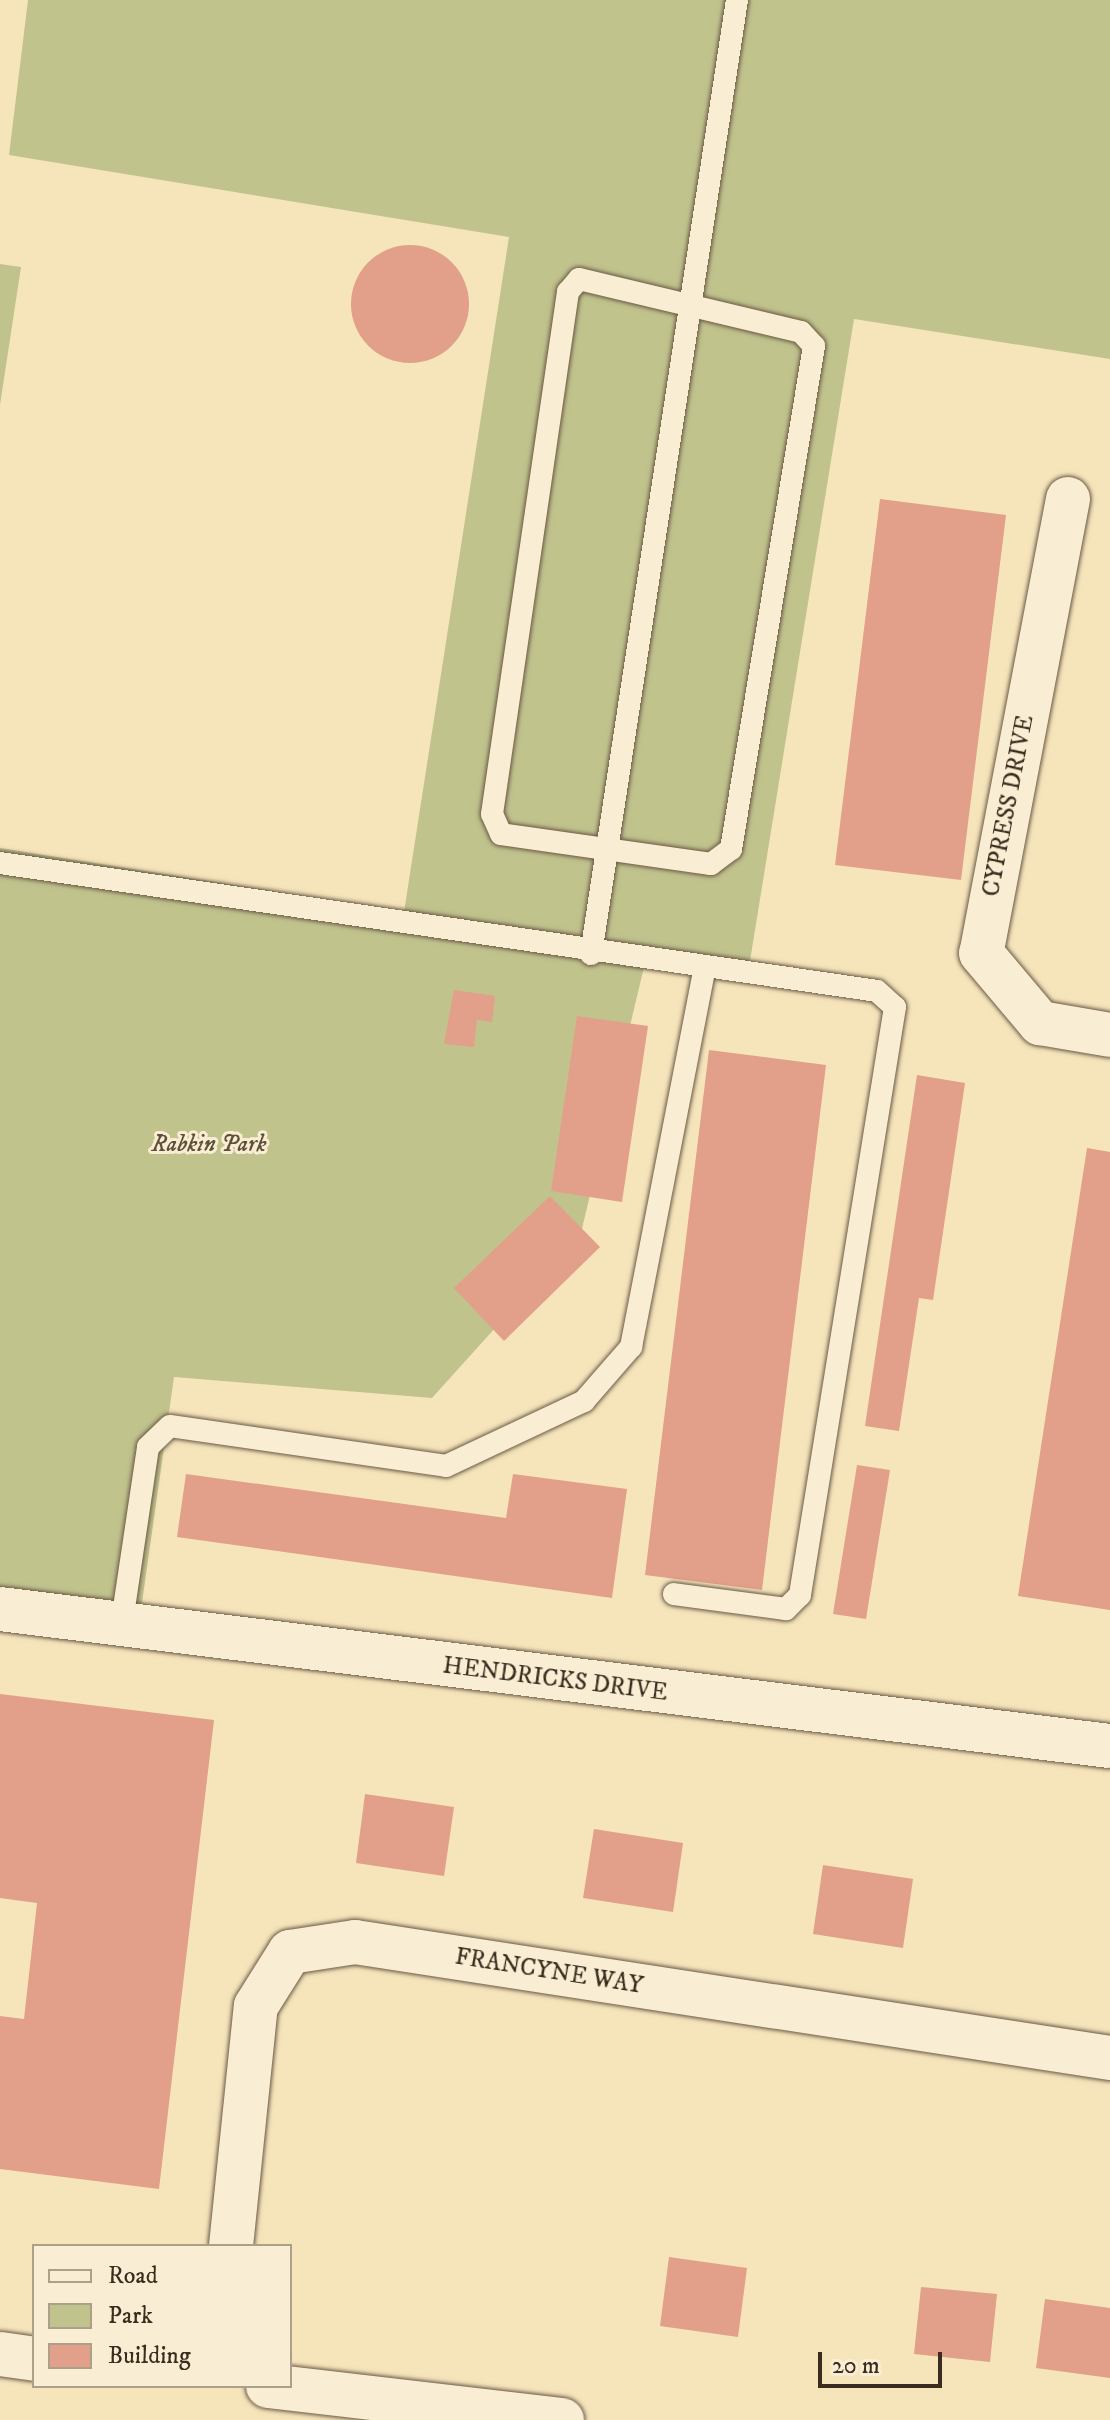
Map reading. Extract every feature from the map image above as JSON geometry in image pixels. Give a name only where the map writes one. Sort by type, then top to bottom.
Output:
[{"type":"street","name":"CYPRESS DRIVE","points":[[1068,499],[981,953],[1040,1023],[1110,1035]]},
{"type":"street","name":"HENDRICKS DRIVE","points":[[0,1609],[121,1628],[1110,1746]]},
{"type":"street","name":"FRANCYNE WAY","points":[[231,2244],[256,2006],[290,1952],[355,1942],[1110,2058]]},
{"type":"street","points":[[0,2354],[32,2359]]},
{"type":"street","points":[[285,2388],[562,2420]]},
{"type":"lane","points":[[591,954],[737,0]]},
{"type":"lane","points":[[579,279],[693,303],[801,332],[814,346],[731,849],[711,864],[609,851],[501,834],[492,814],[568,292],[579,279]]},
{"type":"lane","points":[[0,863],[704,971],[877,991],[895,1007],[800,1595],[786,1609],[674,1594]]},
{"type":"lane","points":[[121,1628],[148,1447],[170,1426],[446,1466],[584,1401],[631,1347],[704,971]]},
{"type":"green space","name":"Rabkin Park","points":[[28,0],[1110,0],[1110,359],[854,319],[750,961],[648,950],[581,1233],[432,1398],[174,1377],[138,1631],[0,1607],[0,848],[404,912],[509,237],[9,155]]},
{"type":"green space","points":[[0,264],[21,267],[0,405]]},
{"type":"building","points":[[410,245],[433,250],[452,262],[464,281],[469,304],[464,327],[452,346],[433,358],[410,363],[387,358],[368,346],[356,327],[351,304],[356,281],[368,262],[387,250]]},
{"type":"building","points":[[880,499],[1006,515],[961,880],[835,865]]},
{"type":"building","points":[[454,990],[495,996],[492,1022],[477,1020],[474,1047],[444,1044]]},
{"type":"building","points":[[577,1016],[648,1026],[622,1202],[551,1191]]},
{"type":"building","points":[[709,1050],[826,1065],[762,1590],[645,1575]]},
{"type":"building","points":[[917,1075],[965,1083],[933,1300],[919,1298],[899,1431],[865,1426]]},
{"type":"building","points":[[1087,1148],[1110,1152],[1110,1610],[1018,1596]]},
{"type":"building","points":[[550,1196],[600,1247],[504,1341],[454,1288]]},
{"type":"building","points":[[857,1465],[890,1470],[866,1619],[833,1614]]},
{"type":"building","points":[[186,1474],[506,1518],[513,1474],[627,1489],[612,1598],[177,1537]]},
{"type":"building","points":[[0,1694],[214,1720],[159,2189],[0,2169],[0,2016],[24,2019],[37,1903],[0,1898]]},
{"type":"building","points":[[365,1794],[454,1807],[444,1876],[356,1863]]},
{"type":"building","points":[[594,1829],[683,1843],[673,1912],[583,1898]]},
{"type":"building","points":[[823,1865],[913,1879],[903,1948],[813,1934]]},
{"type":"building","points":[[669,2257],[747,2268],[738,2337],[660,2326]]},
{"type":"building","points":[[921,2287],[997,2294],[990,2362],[914,2354]]},
{"type":"building","points":[[1045,2299],[1110,2308],[1110,2378],[1036,2368]]}]
